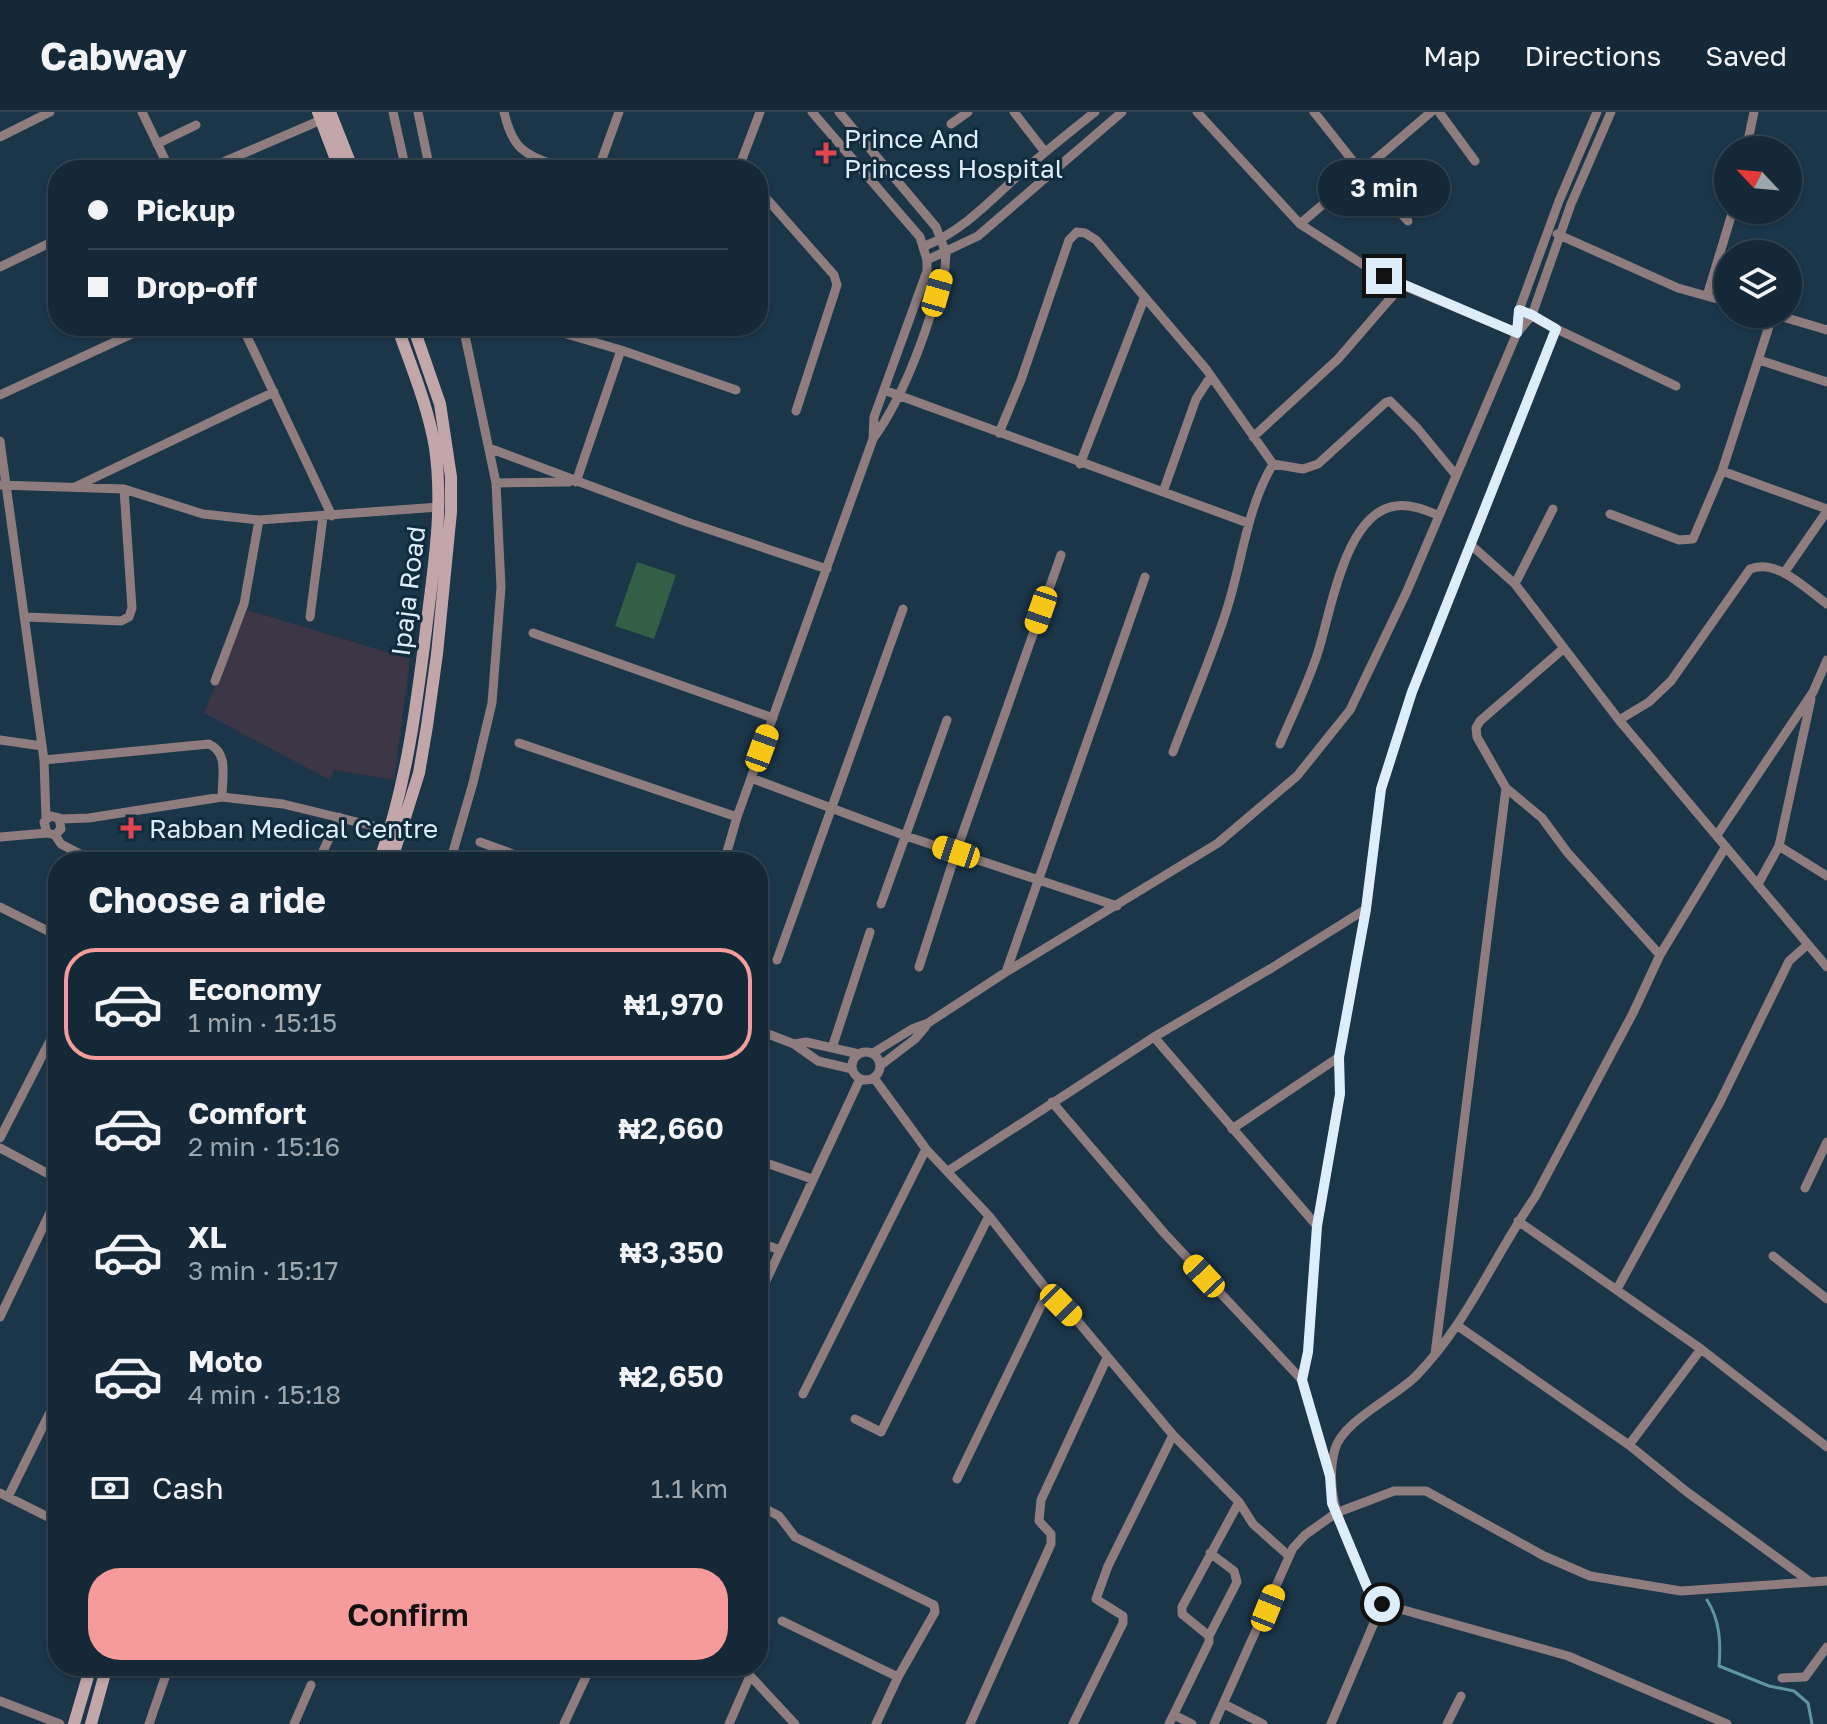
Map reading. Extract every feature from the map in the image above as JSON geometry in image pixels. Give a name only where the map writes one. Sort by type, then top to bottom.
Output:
[{"type":"main road","points":[[323,115],[337,160]]},
{"type":"main road","points":[[323,115],[348,160]]},
{"type":"main road","name":"Ipaja Road","points":[[382,852],[414,724],[439,507],[429,417],[401,336]]},
{"type":"main road","name":"Ipaja Road","points":[[394,852],[419,773],[427,726],[451,512],[451,477],[440,404],[416,336]]},
{"type":"main road","points":[[414,724],[427,726]]},
{"type":"main road","points":[[74,1724],[88,1676]]},
{"type":"main road","points":[[91,1724],[104,1676]]},
{"type":"street","points":[[0,137],[50,112]]},
{"type":"street","points":[[142,112],[165,160]]},
{"type":"street","points":[[393,112],[404,160]]},
{"type":"street","points":[[418,112],[428,160]]},
{"type":"street","points":[[504,112],[508,131],[517,147],[542,160]]},
{"type":"street","points":[[602,160],[619,112]]},
{"type":"street","points":[[742,160],[760,112]]},
{"type":"street","points":[[727,852],[873,439],[874,417],[921,287],[927,260],[920,237],[812,112]]},
{"type":"street","points":[[839,112],[936,227],[946,253],[945,268],[914,359],[886,422],[873,439]]},
{"type":"street","points":[[951,124],[968,112]]},
{"type":"street","points":[[1014,112],[1045,152]]},
{"type":"street","points":[[925,246],[942,239],[965,223],[1095,112]]},
{"type":"street","points":[[927,260],[978,236],[1122,112]]},
{"type":"street","points":[[1197,112],[1300,224],[1367,267],[1402,285],[1517,333]]},
{"type":"street","points":[[1314,112],[1360,170],[1408,221]]},
{"type":"street","points":[[1300,224],[1431,112]]},
{"type":"street","points":[[1439,112],[1475,161]]},
{"type":"street","points":[[1517,333],[1519,310],[1597,112]]},
{"type":"street","points":[[873,1053],[928,1023],[1218,843],[1297,776],[1350,710],[1407,591],[1517,333],[1532,315],[1560,235],[1611,112]]},
{"type":"street","points":[[1749,136],[1754,112]]},
{"type":"street","points":[[226,160],[323,115]]},
{"type":"street","points":[[157,144],[196,125]]},
{"type":"street","points":[[768,200],[834,275],[837,285],[796,411]]},
{"type":"street","points":[[1707,296],[1729,224]]},
{"type":"street","points":[[1548,231],[1678,288],[1714,298]]},
{"type":"street","points":[[999,433],[1021,380],[1069,240],[1077,232],[1096,240],[1211,376],[1273,464],[1303,469],[1318,464],[1390,401],[1455,474]]},
{"type":"street","points":[[0,267],[48,244]]},
{"type":"street","points":[[1253,437],[1338,359],[1402,285]]},
{"type":"street","points":[[1080,464],[1144,299]]},
{"type":"street","points":[[1519,310],[1676,386]]},
{"type":"street","points":[[1802,323],[1827,330]]},
{"type":"street","points":[[1610,514],[1679,540],[1693,539],[1722,471],[1769,328]]},
{"type":"street","points":[[1302,1380],[1308,1352],[1317,1226],[1340,1094],[1339,1057],[1366,909],[1381,789],[1412,692],[1556,329]]},
{"type":"street","points":[[0,395],[127,336]]},
{"type":"street","points":[[247,336],[328,517],[310,617]]},
{"type":"street","points":[[453,852],[492,703],[501,587],[496,483],[465,336]]},
{"type":"street","points":[[573,336],[736,390]]},
{"type":"street","points":[[576,482],[621,350]]},
{"type":"street","points":[[1759,360],[1827,382]]},
{"type":"street","points":[[1163,492],[1196,399],[1211,376]]},
{"type":"street","points":[[884,390],[1248,523]]},
{"type":"street","points":[[72,488],[274,392]]},
{"type":"street","points":[[0,441],[47,787],[61,844],[76,852]]},
{"type":"street","points":[[489,448],[576,482],[827,569]]},
{"type":"street","points":[[1173,752],[1225,616],[1248,523],[1262,481],[1273,464]]},
{"type":"street","points":[[1722,471],[1827,510],[1784,573]]},
{"type":"street","points":[[496,483],[576,482]]},
{"type":"street","points":[[4,486],[124,489],[203,514],[259,520],[439,507]]},
{"type":"street","points":[[26,617],[121,621],[129,617],[132,608],[124,489]]},
{"type":"street","points":[[1280,744],[1310,675],[1342,565],[1367,521],[1383,509],[1398,505],[1438,515]]},
{"type":"street","points":[[1515,584],[1553,509]]},
{"type":"street","points":[[215,681],[244,604],[259,520]]},
{"type":"street","points":[[1471,545],[1515,584],[1619,720],[1827,967]]},
{"type":"street","points":[[919,967],[956,852],[1061,555]]},
{"type":"street","points":[[1619,720],[1649,702],[1671,681],[1750,569],[1768,565],[1827,604]]},
{"type":"street","points":[[1006,972],[1145,577]]},
{"type":"street","points":[[777,960],[903,609]]},
{"type":"street","points":[[533,633],[773,718]]},
{"type":"street","points":[[1563,649],[1480,721],[1476,728],[1477,737],[1506,788],[1542,818],[1567,852],[1660,955]]},
{"type":"street","points":[[1717,835],[1813,692],[1827,660]]},
{"type":"street","points":[[1758,884],[1779,846],[1813,692]]},
{"type":"street","points":[[881,904],[947,720]]},
{"type":"street","points":[[0,740],[42,746]]},
{"type":"street","points":[[519,743],[737,817]]},
{"type":"street","points":[[44,760],[209,744],[222,754],[222,797]]},
{"type":"street","points":[[751,778],[906,836],[1117,906]]},
{"type":"street","points":[[45,820],[47,787]]},
{"type":"street","points":[[1435,1354],[1506,788]]},
{"type":"street","points":[[0,837],[89,818],[222,797],[283,804],[390,830]]},
{"type":"street","points":[[323,852],[339,817]]},
{"type":"street","points":[[45,820],[56,827]]},
{"type":"street","points":[[45,820],[56,827]]},
{"type":"street","points":[[12,835],[45,820]]},
{"type":"street","points":[[480,842],[508,852]]},
{"type":"street","points":[[1779,846],[1827,876]]},
{"type":"street","points":[[1330,1476],[1336,1445],[1353,1424],[1395,1394],[1458,1326],[1535,1197],[1633,1013],[1660,955],[1725,848]]},
{"type":"street","points":[[1,909],[48,931]]},
{"type":"street","points":[[948,1171],[1154,1037],[1366,909]]},
{"type":"street","points":[[832,1048],[870,932]]},
{"type":"street","points":[[1617,1289],[1714,1114],[1789,961],[1807,945]]},
{"type":"street","points":[[874,1078],[881,1065],[915,1039],[928,1023]]},
{"type":"street","points":[[768,1034],[794,1044],[818,1061],[852,1069],[860,1079]]},
{"type":"street","points":[[1154,1037],[1317,1226]]},
{"type":"street","points":[[794,1044],[806,1042],[859,1054]]},
{"type":"street","points":[[0,1138],[48,1044]]},
{"type":"street","points":[[852,1069],[853,1060],[866,1051],[879,1058],[881,1065]]},
{"type":"street","points":[[1232,1129],[1339,1057]]},
{"type":"street","points":[[860,1079],[874,1078]]},
{"type":"street","points":[[874,1078],[926,1149],[989,1216],[1048,1291],[1075,1318],[1173,1435],[1239,1502],[1253,1524],[1289,1556]]},
{"type":"street","points":[[768,1276],[860,1079]]},
{"type":"street","points":[[1052,1102],[1165,1234],[1302,1380],[1330,1476],[1332,1503],[1370,1594],[1382,1604],[1568,1656],[1707,1721],[1727,1724]]},
{"type":"street","points":[[1805,1188],[1824,1156],[1827,1142]]},
{"type":"street","points":[[0,1148],[48,1174]]},
{"type":"street","points":[[803,1394],[926,1149]]},
{"type":"street","points":[[768,1164],[812,1179]]},
{"type":"street","points":[[855,1419],[881,1432],[989,1216]]},
{"type":"street","points":[[0,1317],[48,1217]]},
{"type":"street","points":[[1518,1221],[1701,1349],[1827,1447]]},
{"type":"street","points":[[768,1246],[780,1250]]},
{"type":"street","points":[[1773,1256],[1827,1299]]},
{"type":"street","points":[[957,1479],[1048,1291]]},
{"type":"street","points":[[1458,1326],[1629,1445],[1687,1492],[1809,1581]]},
{"type":"street","points":[[1629,1445],[1701,1349]]},
{"type":"street","points":[[970,1724],[1051,1544],[1051,1534],[1039,1521],[1041,1500],[1107,1358]]},
{"type":"street","points":[[48,1414],[4,1495],[48,1517]]},
{"type":"street","points":[[1073,1724],[1123,1623],[1119,1612],[1096,1599],[1108,1566],[1173,1435]]},
{"type":"street","points":[[1214,1724],[1299,1540],[1336,1513],[1394,1491],[1426,1491],[1544,1556],[1590,1576],[1681,1591],[1827,1581]]},
{"type":"street","points":[[1209,1636],[1182,1614],[1182,1607],[1239,1502]]},
{"type":"street","points":[[768,1510],[779,1516],[795,1537],[934,1605],[935,1612],[898,1677],[876,1724]]},
{"type":"street","points":[[1192,1724],[1171,1720],[1237,1582],[1234,1571],[1210,1553]]},
{"type":"street","points":[[1331,1724],[1382,1604]]},
{"type":"street","points":[[782,1621],[898,1677]]},
{"type":"street","points":[[1782,1678],[1805,1677],[1827,1647]]},
{"type":"street","points":[[149,1724],[166,1676]]},
{"type":"street","points":[[564,1724],[586,1676]]},
{"type":"street","points":[[729,1724],[750,1676],[795,1724]]},
{"type":"street","points":[[294,1724],[311,1685]]},
{"type":"street","points":[[1447,1724],[1461,1696]]},
{"type":"street","points":[[0,1701],[60,1724]]},
{"type":"street","points":[[1224,1704],[1263,1724]]},
{"type":"shaded area","points":[[247,610],[410,659],[394,780],[334,770],[330,780],[204,713]]},
{"type":"green space","points":[[637,562],[676,575],[654,639],[615,626]]},
{"type":"waterway","points":[[1707,1600],[1719,1632],[1719,1666],[1769,1686],[1794,1691],[1808,1703],[1812,1724]]},
{"type":"place","name":"Prince And Princess Hospital","points":[[826,153]]},
{"type":"place","name":"Rabban Medical Centre","points":[[131,828]]},
{"type":"route","points":[[1382,1604],[1370,1594],[1332,1503],[1330,1476],[1302,1380],[1308,1352],[1317,1226],[1340,1094],[1339,1057],[1366,909],[1381,789],[1412,692],[1556,329],[1519,310],[1517,333],[1384,276]]}]
